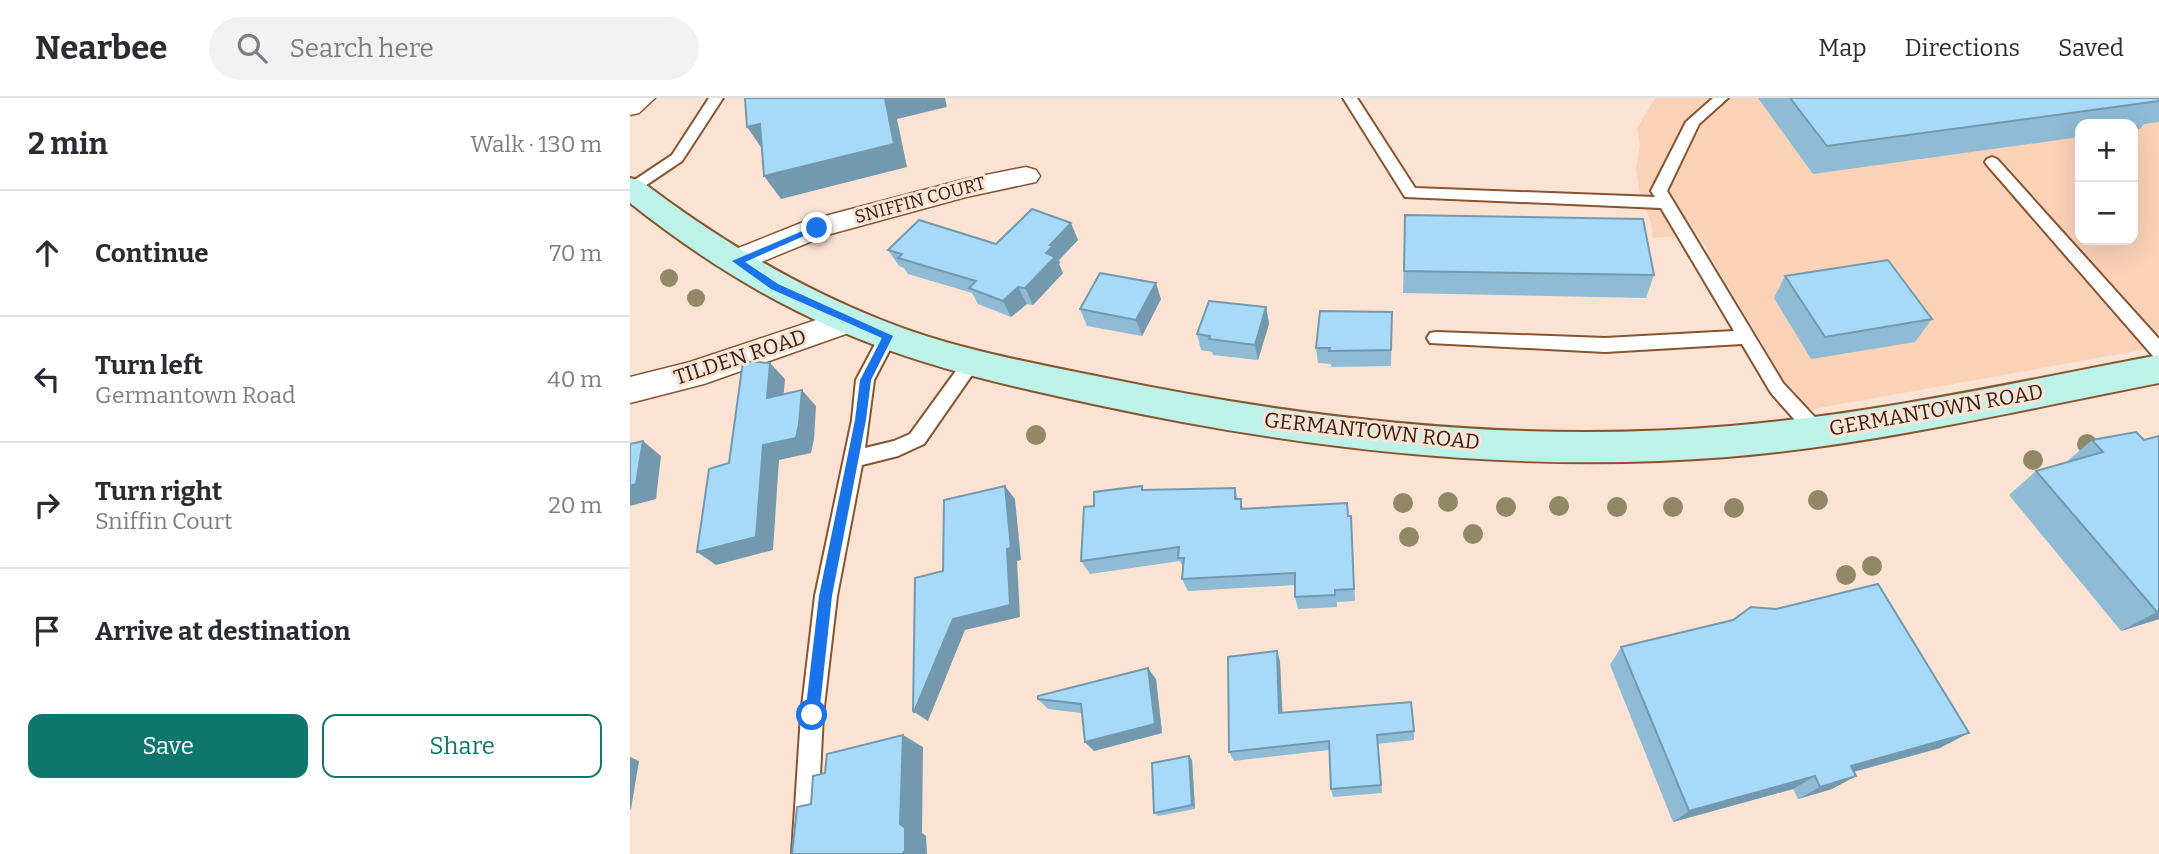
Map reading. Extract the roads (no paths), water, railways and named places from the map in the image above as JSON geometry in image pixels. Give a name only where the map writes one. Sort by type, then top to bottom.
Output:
[{"type":"main road","name":"GERMANTOWN ROAD","points":[[631,189],[675,223],[775,286],[888,336],[972,362],[1217,414],[1404,438],[1577,448],[1726,442],[1816,432],[2159,369]]},
{"type":"street","points":[[630,107],[642,98]]},
{"type":"street","name":"SNIFFIN COURT","points":[[737,261],[817,228],[987,182],[1026,176]]},
{"type":"street","name":"TILDEN ROAD","points":[[630,390],[692,375],[849,321]]},
{"type":"lane","points":[[631,189],[677,158],[716,98]]},
{"type":"lane","points":[[1350,98],[1410,193],[1667,203]]},
{"type":"lane","points":[[1721,98],[1693,122],[1659,191],[1777,388],[1816,432]]},
{"type":"lane","points":[[1992,163],[2159,351]]},
{"type":"lane","points":[[804,854],[812,715],[826,596],[866,380],[888,336]]},
{"type":"lane","points":[[1436,338],[1605,345],[1746,337]]},
{"type":"lane","points":[[853,459],[898,448],[917,439],[972,362]]}]
